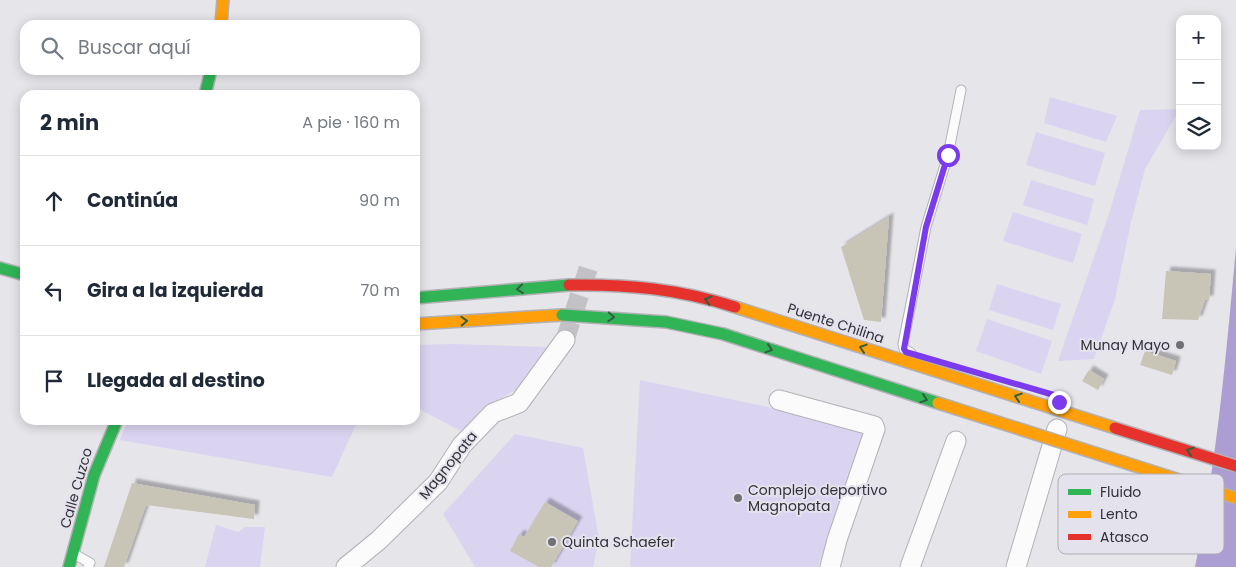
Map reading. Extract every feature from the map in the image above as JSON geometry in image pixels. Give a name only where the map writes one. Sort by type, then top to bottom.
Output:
[{"type":"main road","points":[[221,20],[224,0]]},
{"type":"main road","points":[[0,268],[20,274]]},
{"type":"main road","name":"Puente Chilina","points":[[420,298],[569,285],[618,284],[670,290],[728,305],[1236,466]]},
{"type":"main road","points":[[420,324],[562,315],[666,322],[723,334],[1161,474]]},
{"type":"main road","name":"Calle Cuzco","points":[[69,567],[94,475],[115,425]]},
{"type":"main road","points":[[1224,494],[1236,498]]},
{"type":"street","name":"Magnopata","points":[[346,567],[379,540],[438,482],[462,445],[493,413],[519,403],[565,340]]},
{"type":"street","points":[[779,400],[874,426],[875,429],[837,540],[830,567]]},
{"type":"street","points":[[1016,567],[1061,430]]},
{"type":"street","points":[[910,567],[956,441]]},
{"type":"lane","points":[[961,90],[948,155],[926,227],[903,344],[906,352],[962,369]]},
{"type":"lane","points":[[1058,398],[1061,430]]},
{"type":"lane","points":[[1082,439],[1165,471]]},
{"type":"lane","points":[[73,554],[90,563],[88,567]]},
{"type":"shaded area","points":[[1050,97],[1117,116],[1106,142],[1044,123]]},
{"type":"shaded area","points":[[1176,109],[1176,116],[1145,169],[1131,222],[1115,299],[1094,359],[1058,361],[1109,214],[1140,110]]},
{"type":"shaded area","points":[[1036,132],[1105,153],[1095,186],[1026,165]]},
{"type":"shaded area","points":[[1031,180],[1094,199],[1087,225],[1023,205]]},
{"type":"shaded area","points":[[1013,212],[1082,234],[1073,263],[1003,241]]},
{"type":"shaded area","points":[[1236,248],[1236,567],[1195,567],[1198,554],[1224,554],[1224,474],[1211,474]]},
{"type":"shaded area","points":[[997,284],[1061,304],[1053,330],[989,310]]},
{"type":"shaded area","points":[[987,319],[1052,341],[1041,374],[976,351]]},
{"type":"shaded area","points":[[420,345],[547,347],[519,388],[484,408],[461,431],[420,410]]},
{"type":"shaded area","name":"Complejo deportivo Magnopata","points":[[640,380],[867,428],[818,567],[630,567]]},
{"type":"shaded area","points":[[126,425],[356,425],[332,477],[120,440]]},
{"type":"shaded area","points":[[515,434],[583,448],[599,539],[593,567],[475,567],[443,514]]},
{"type":"shaded area","points":[[216,525],[238,532],[245,527],[265,527],[260,567],[205,567]]},
{"type":"building","points":[[889,217],[881,322],[864,320],[841,247]]},
{"type":"building","points":[[1166,271],[1211,274],[1209,300],[1205,300],[1198,320],[1162,319]]},
{"type":"building","points":[[1145,351],[1176,361],[1172,375],[1140,365]]},
{"type":"building","points":[[1089,370],[1104,379],[1098,390],[1082,381]]},
{"type":"building","points":[[132,483],[255,505],[254,519],[146,505],[124,567],[104,567]]},
{"type":"building","points":[[545,502],[578,521],[551,567],[539,567],[510,551],[519,534],[524,537]]},
{"type":"tunnel","points":[[565,340],[590,263]]},
{"type":"traffic: fast","points":[[206,90],[210,75]]},
{"type":"traffic: fast","points":[[0,268],[20,274]]},
{"type":"traffic: fast","points":[[420,298],[569,285]]},
{"type":"traffic: fast","points":[[562,315],[666,322],[723,334],[938,403]]},
{"type":"traffic: fast","points":[[69,567],[94,475],[115,425]]},
{"type":"traffic: slow","points":[[221,20],[223,0]]},
{"type":"traffic: slow","points":[[735,307],[1115,428]]},
{"type":"traffic: slow","points":[[420,324],[562,315]]},
{"type":"traffic: slow","points":[[938,403],[1161,474]]},
{"type":"traffic: slow","points":[[1224,494],[1236,498]]},
{"type":"traffic: jam","points":[[569,285],[612,285],[653,289],[694,296],[735,307]]},
{"type":"traffic: jam","points":[[1115,428],[1236,466]]},
{"type":"place","name":"Munay Mayo","points":[[1180,345]]},
{"type":"place","name":"Complejo deportivo Magnopata","points":[[738,498]]},
{"type":"place","name":"Quinta Schaefer","points":[[552,542]]},
{"type":"route","points":[[948,155],[926,227],[903,344],[904,349],[906,352],[1054,395],[1058,398],[1059,402]]}]
